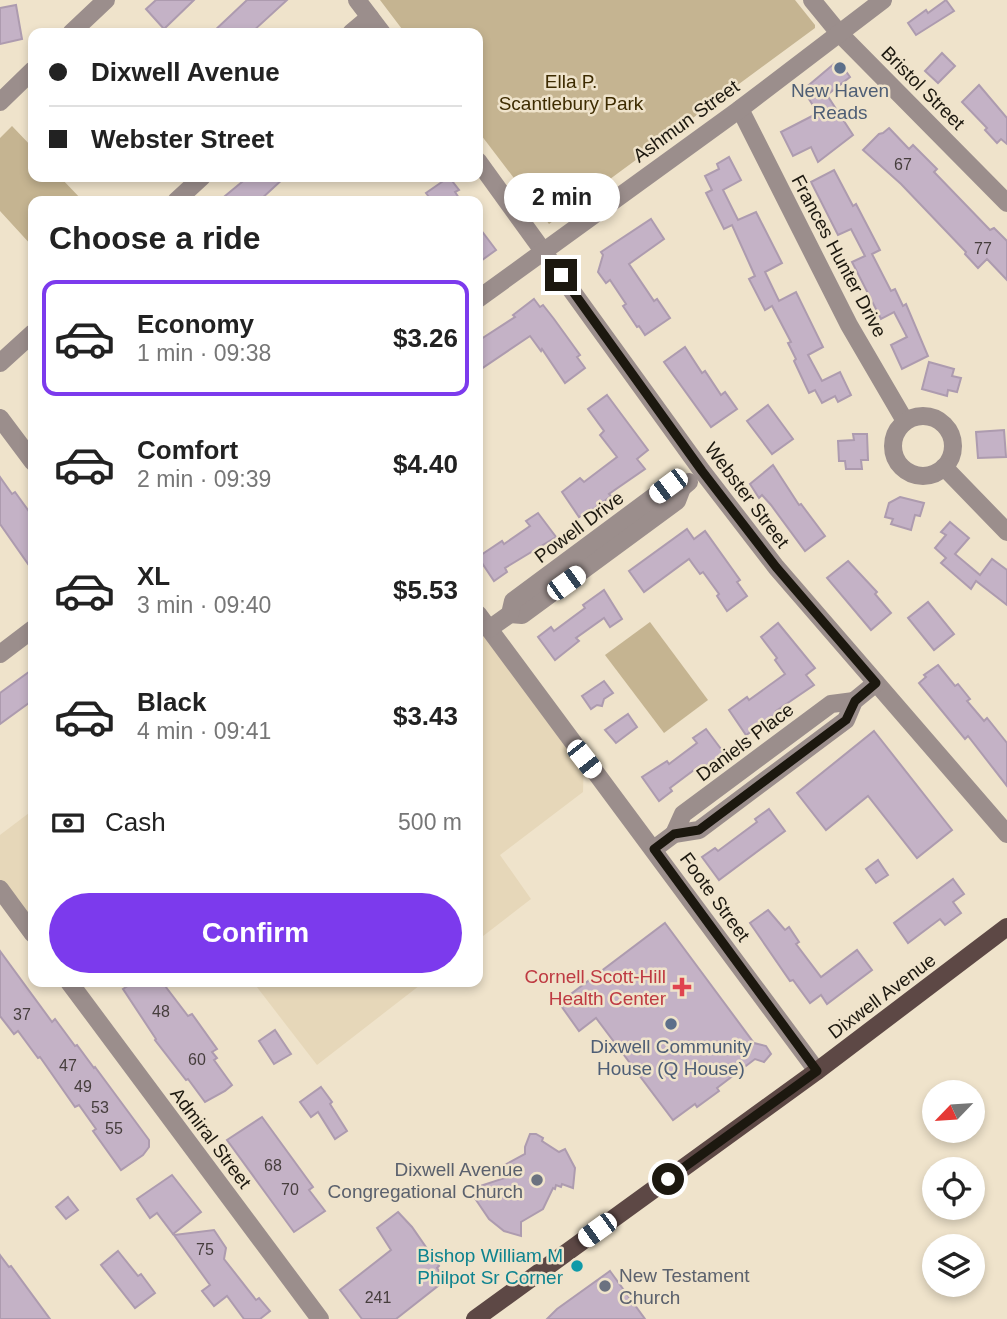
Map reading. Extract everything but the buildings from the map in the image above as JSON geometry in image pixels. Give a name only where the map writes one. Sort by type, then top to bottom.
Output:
[{"type":"main road","name":"Dixwell Avenue","points":[[475,1319],[817,1071],[1007,927]]},
{"type":"street","points":[[77,28],[106,0]]},
{"type":"street","points":[[357,0],[378,28]]},
{"type":"street","name":"Bristol Street","points":[[812,0],[839,33],[1007,203]]},
{"type":"street","name":"Ashmun Street","points":[[483,295],[740,109],[883,0]]},
{"type":"street","points":[[357,28],[370,18]]},
{"type":"street","points":[[0,102],[28,75]]},
{"type":"street","name":"Frances Hunter Drive","points":[[740,109],[849,325],[905,421]]},
{"type":"street","name":"Webster Street","points":[[483,169],[702,471],[776,567],[1007,834]]},
{"type":"street","points":[[181,196],[197,182]]},
{"type":"street","points":[[0,363],[28,338]]},
{"type":"street","points":[[925,415],[944,424],[950,432],[953,449],[944,467],[925,476],[914,474],[901,466],[895,458],[893,447],[894,437],[905,421],[925,415]]},
{"type":"street","points":[[0,418],[28,455]]},
{"type":"street","points":[[944,467],[1007,532]]},
{"type":"street","name":"Powell Drive","points":[[489,629],[510,614],[522,615],[677,501],[682,488],[702,471]]},
{"type":"street","name":"Foote Street","points":[[483,621],[817,1071]]},
{"type":"street","points":[[0,654],[28,633]]},
{"type":"street","points":[[654,849],[674,834],[699,830],[846,720],[855,701],[876,683]]},
{"type":"street","points":[[0,889],[28,927]]},
{"type":"street","name":"Admiral Street","points":[[73,987],[320,1319]]},
{"type":"shaded area","points":[[483,621],[584,759],[583,792],[500,855],[531,899],[483,936]]},
{"type":"shaded area","points":[[28,814],[28,927],[0,889],[0,835]]},
{"type":"shaded area","points":[[257,987],[418,987],[317,1065]]},
{"type":"green space","name":"Ella P. Scantlebury Park","points":[[380,0],[795,0],[815,25],[815,28],[549,224],[483,138],[483,28],[401,28]]},
{"type":"green space","points":[[12,126],[28,143],[28,182],[65,182],[78,196],[28,196],[28,242],[0,211],[0,138]]},
{"type":"green space","points":[[650,622],[708,700],[664,733],[605,655]]},
{"type":"place","name":"New Haven Reads","points":[[840,68]]},
{"type":"place","name":"Cornell Scott-Hill Health Center","points":[[682,987]]},
{"type":"place","name":"Dixwell Community House (Q House)","points":[[671,1024]]},
{"type":"place","name":"Dixwell Avenue Congregational Church","points":[[537,1180]]},
{"type":"place","name":"Bishop William M Philpot Sr Corner","points":[[577,1266]]},
{"type":"place","name":"New Testament Church","points":[[605,1286]]},
{"type":"route","points":[[561,275],[702,471],[776,567],[876,683],[855,701],[846,720],[699,830],[674,834],[654,849],[817,1071],[668,1179]]}]
